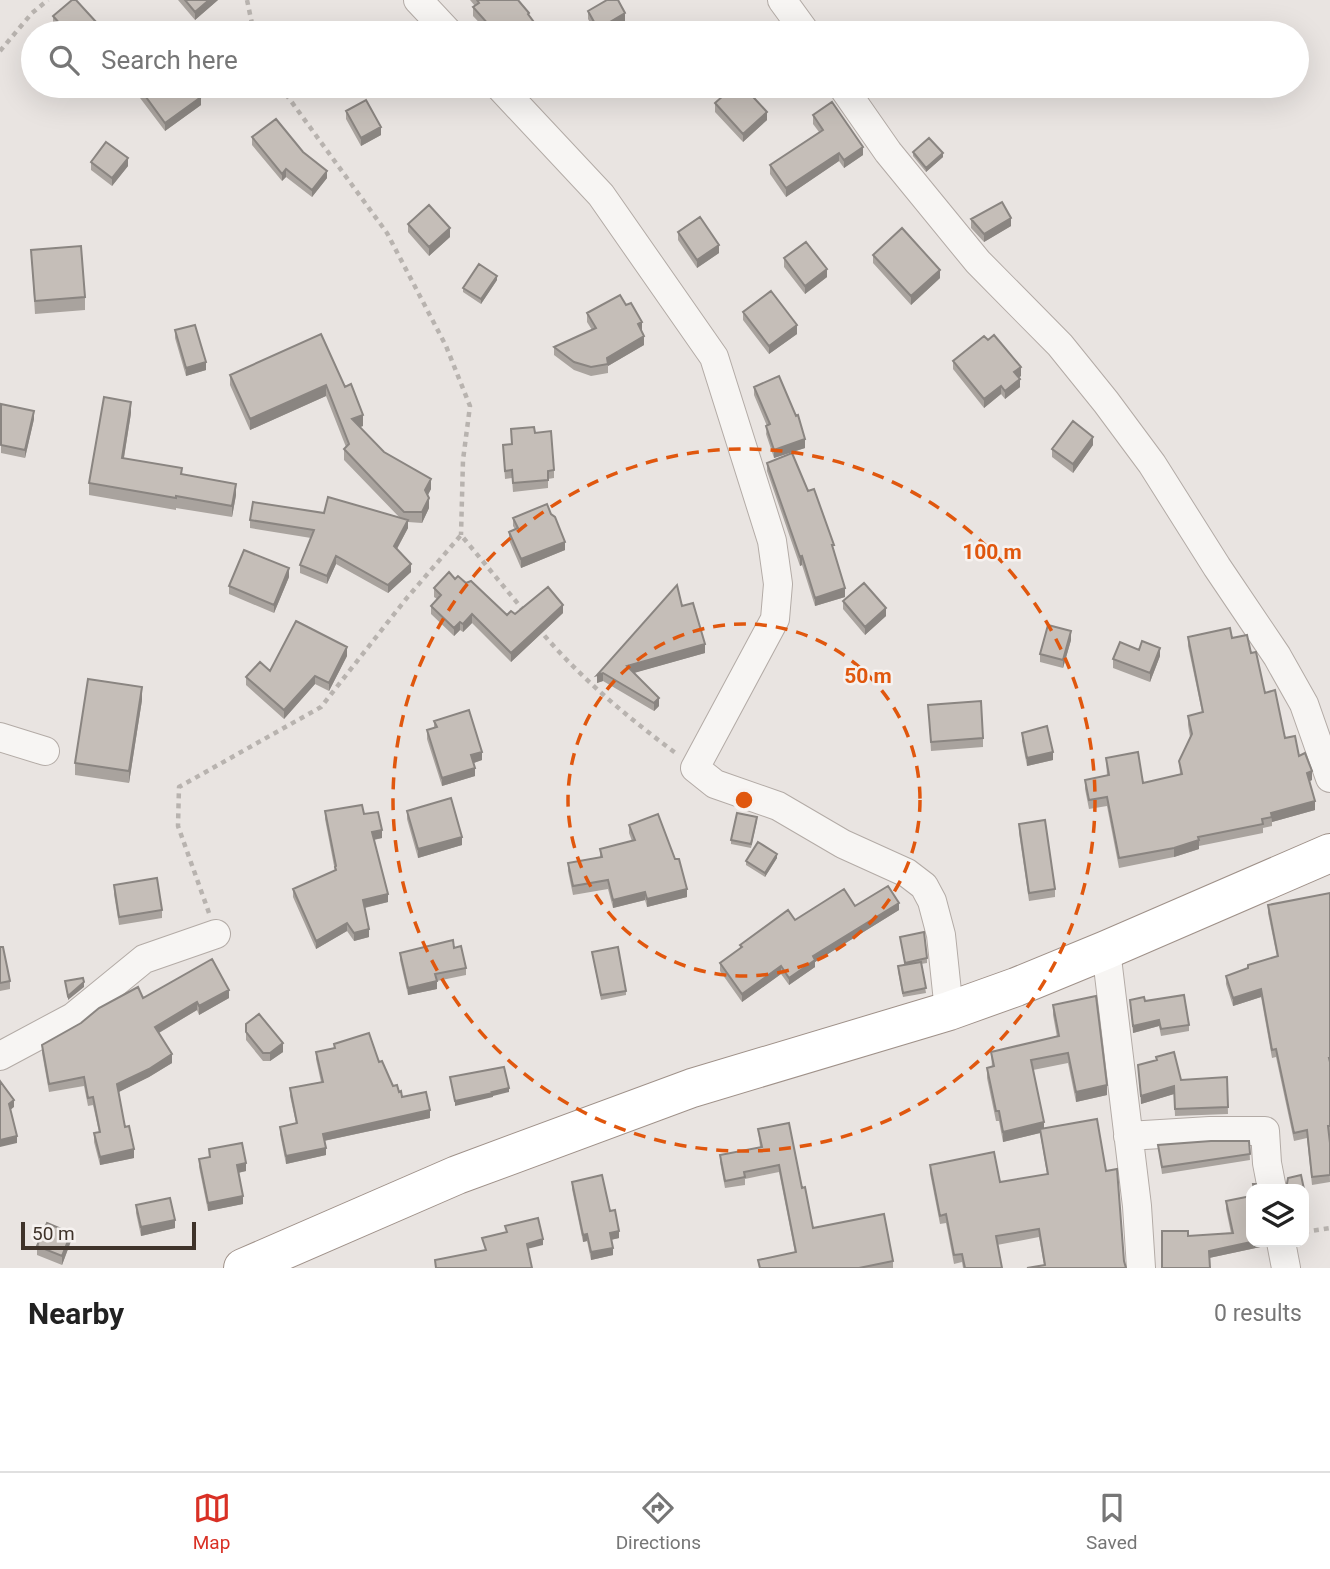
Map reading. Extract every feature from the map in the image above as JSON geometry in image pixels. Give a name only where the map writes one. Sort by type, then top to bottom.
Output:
[{"type":"highway","points":[[243,1268],[457,1175],[692,1087],[949,1011],[1016,987],[1330,853]]},
{"type":"street","points":[[418,0],[438,21]]},
{"type":"street","points":[[782,0],[797,21]]},
{"type":"street","points":[[510,98],[601,195],[714,357],[772,541],[778,584],[775,619],[695,768],[715,784],[778,806],[843,845],[907,873],[924,886],[932,901],[941,935],[949,1011]]},
{"type":"street","points":[[850,98],[888,152],[978,262],[1060,345],[1152,464],[1277,656],[1304,704],[1330,778]]},
{"type":"street","points":[[0,737],[45,751]]},
{"type":"street","points":[[0,1056],[73,1017],[144,959],[216,934]]},
{"type":"street","points":[[1107,950],[1137,1206],[1141,1268]]},
{"type":"street","points":[[1128,1136],[1265,1131],[1271,1184]]},
{"type":"street","points":[[1282,1247],[1286,1268]]},
{"type":"path","points":[[25,21],[47,0]]},
{"type":"path","points":[[247,0],[251,21]]},
{"type":"path","points":[[0,51],[21,26]]},
{"type":"path","points":[[216,934],[178,826],[179,787],[321,707],[406,599],[461,535],[463,460],[470,406],[446,346],[387,233],[290,98]]},
{"type":"path","points":[[461,535],[526,614]]},
{"type":"path","points":[[534,624],[624,714],[695,768]]},
{"type":"path","points":[[1309,1231],[1330,1228]]},
{"type":"building","points":[[72,0],[76,0],[95,21],[57,21],[53,16]]},
{"type":"building","points":[[185,0],[209,0],[195,12]]},
{"type":"building","points":[[477,0],[518,0],[533,21],[485,21],[473,7],[479,3]]},
{"type":"building","points":[[607,0],[618,0],[625,13],[612,21],[594,21],[588,11]]},
{"type":"building","points":[[147,98],[200,98],[165,123]]},
{"type":"building","points":[[721,98],[754,98],[767,112],[743,134],[715,103]]},
{"type":"building","points":[[366,100],[381,127],[361,138],[346,111]]},
{"type":"building","points":[[832,102],[863,147],[844,160],[839,153],[786,188],[770,165],[823,130],[813,115]]},
{"type":"building","points":[[276,119],[303,152],[327,171],[312,190],[286,169],[282,174],[252,137]]},
{"type":"building","points":[[929,138],[943,153],[926,168],[913,152]]},
{"type":"building","points":[[106,142],[128,158],[112,178],[91,162]]},
{"type":"building","points":[[1002,202],[1011,218],[984,234],[971,219]]},
{"type":"building","points":[[429,205],[450,228],[429,247],[408,224]]},
{"type":"building","points":[[700,217],[719,245],[697,260],[678,232]]},
{"type":"building","points":[[902,228],[940,270],[911,296],[873,255]]},
{"type":"building","points":[[806,242],[827,269],[805,286],[784,258]]},
{"type":"building","points":[[81,246],[85,297],[35,301],[31,250]]},
{"type":"building","points":[[479,264],[497,276],[481,299],[463,288]]},
{"type":"building","points":[[771,291],[797,325],[769,346],[743,312]]},
{"type":"building","points":[[620,295],[626,305],[631,303],[642,322],[638,324],[644,336],[607,358],[608,364],[591,367],[574,362],[554,347],[596,328],[587,313]]},
{"type":"building","points":[[195,325],[206,362],[186,368],[175,330]]},
{"type":"building","points":[[321,334],[345,387],[351,384],[363,415],[352,419],[384,452],[431,479],[425,490],[429,498],[422,512],[404,512],[344,449],[349,444],[326,385],[250,419],[230,375]]},
{"type":"building","points":[[994,335],[1021,367],[1014,372],[1020,379],[1005,391],[1001,386],[984,399],[953,361],[984,336],[988,340]]},
{"type":"building","points":[[779,376],[796,416],[798,415],[805,439],[774,450],[766,426],[770,424],[754,387]]},
{"type":"building","points":[[104,397],[131,402],[122,458],[182,468],[181,474],[236,484],[232,506],[89,483]]},
{"type":"building","points":[[1,404],[34,411],[25,450],[1,445]]},
{"type":"building","points":[[1073,421],[1093,437],[1073,464],[1052,449]]},
{"type":"building","points":[[534,427],[535,433],[551,431],[554,470],[548,471],[548,480],[513,483],[512,470],[505,471],[503,445],[512,444],[511,429]]},
{"type":"building","points":[[792,453],[808,491],[814,489],[834,545],[845,588],[815,598],[767,463]]},
{"type":"building","points":[[328,497],[408,520],[394,546],[411,564],[388,585],[336,556],[327,576],[300,565],[314,530],[250,520],[253,502],[324,513]]},
{"type":"building","points":[[547,504],[565,542],[521,559],[509,532],[518,528],[513,518]]},
{"type":"building","points":[[244,550],[289,568],[274,605],[229,586]]},
{"type":"building","points":[[449,572],[455,579],[458,576],[466,583],[471,581],[507,615],[511,611],[515,614],[548,587],[563,605],[511,653],[472,614],[463,624],[460,622],[454,628],[431,606],[441,595],[434,588]]},
{"type":"building","points":[[864,583],[886,608],[865,627],[843,601]]},
{"type":"building","points":[[677,585],[682,606],[693,603],[705,644],[627,666],[659,698],[654,703],[603,673],[597,675]]},
{"type":"building","points":[[296,621],[347,647],[329,683],[315,676],[284,710],[246,677],[260,662],[270,671]]},
{"type":"building","points":[[1048,625],[1071,631],[1063,660],[1040,654]]},
{"type":"building","points":[[1230,628],[1232,638],[1247,635],[1251,653],[1256,652],[1265,693],[1275,690],[1285,738],[1295,736],[1299,756],[1305,753],[1312,771],[1307,773],[1315,801],[1271,813],[1272,817],[1262,819],[1263,824],[1198,837],[1199,840],[1174,848],[1119,858],[1107,797],[1089,800],[1085,780],[1109,775],[1106,758],[1138,752],[1143,783],[1182,774],[1179,761],[1192,734],[1188,716],[1203,712],[1188,637]]},
{"type":"building","points":[[1142,641],[1160,648],[1150,673],[1113,659],[1120,642],[1139,650]]},
{"type":"building","points":[[88,679],[142,687],[129,771],[75,763]]},
{"type":"building","points":[[981,701],[983,738],[931,742],[928,705]]},
{"type":"building","points":[[469,710],[482,752],[471,755],[475,768],[442,778],[427,730],[437,727],[434,721]]},
{"type":"building","points":[[1047,726],[1053,752],[1027,758],[1022,733]]},
{"type":"building","points":[[451,798],[462,837],[418,849],[407,811]]},
{"type":"building","points":[[362,805],[364,814],[378,812],[382,830],[372,832],[388,894],[363,900],[369,929],[354,933],[347,923],[316,941],[293,889],[336,870],[325,811]]},
{"type":"building","points":[[737,813],[757,817],[751,844],[731,840]]},
{"type":"building","points":[[658,814],[675,859],[679,859],[687,889],[647,899],[645,892],[613,900],[608,880],[573,886],[568,863],[602,857],[600,849],[635,840],[629,825]]},
{"type":"building","points":[[1045,820],[1055,889],[1029,893],[1019,824]]},
{"type":"building","points":[[758,842],[777,854],[765,873],[746,861]]},
{"type":"building","points":[[157,878],[162,910],[119,917],[114,885]]},
{"type":"building","points":[[888,886],[899,903],[813,956],[815,960],[789,978],[781,966],[742,994],[720,963],[788,910],[795,920],[844,889],[855,906]]},
{"type":"building","points":[[1330,893],[1330,1175],[1312,1177],[1307,1130],[1294,1133],[1276,1049],[1272,1050],[1261,989],[1233,998],[1226,976],[1248,968],[1248,965],[1278,956],[1268,905]]},
{"type":"building","points":[[924,932],[927,958],[905,963],[900,937]]},
{"type":"building","points":[[453,940],[454,948],[461,946],[466,968],[435,974],[437,981],[408,988],[400,953]]},
{"type":"building","points":[[0,947],[3,947],[10,981],[0,983]]},
{"type":"building","points":[[618,947],[626,991],[601,995],[592,952]]},
{"type":"building","points":[[212,959],[229,990],[199,1006],[197,1002],[155,1027],[172,1054],[149,1069],[117,1084],[125,1127],[129,1126],[134,1149],[100,1157],[94,1133],[100,1132],[93,1097],[88,1098],[84,1077],[49,1084],[42,1045],[81,1023],[99,1008],[138,987],[143,998]]},
{"type":"building","points":[[921,962],[926,988],[903,993],[898,966]]},
{"type":"building","points":[[83,978],[84,982],[68,996],[65,981]]},
{"type":"building","points":[[1184,995],[1189,1025],[1161,1029],[1159,1020],[1133,1026],[1130,1000],[1144,997],[1145,1001]]},
{"type":"building","points":[[1096,996],[1107,1085],[1076,1092],[1068,1053],[1031,1060],[1044,1122],[1003,1132],[987,1068],[994,1066],[991,1052],[1059,1036],[1053,1005]]},
{"type":"building","points":[[259,1014],[283,1043],[270,1053],[263,1053],[246,1032],[246,1024]]},
{"type":"building","points":[[369,1033],[379,1062],[382,1061],[393,1086],[397,1085],[402,1097],[426,1092],[430,1110],[323,1134],[326,1148],[286,1156],[280,1127],[297,1123],[290,1088],[323,1082],[316,1052],[335,1048],[334,1044]]},
{"type":"building","points":[[1174,1052],[1181,1080],[1227,1077],[1228,1107],[1175,1109],[1174,1086],[1141,1096],[1138,1065]]},
{"type":"building","points":[[504,1067],[509,1088],[455,1101],[450,1077]]},
{"type":"building","points":[[0,1081],[14,1100],[9,1104],[17,1136],[0,1140]]},
{"type":"building","points":[[1097,1119],[1106,1171],[1117,1169],[1126,1268],[1027,1268],[1045,1265],[1039,1229],[996,1236],[1002,1268],[965,1268],[962,1254],[954,1255],[946,1214],[940,1216],[930,1165],[994,1152],[1000,1182],[1048,1174],[1040,1129]]},
{"type":"building","points":[[789,1123],[813,1228],[884,1214],[893,1261],[859,1268],[760,1268],[758,1260],[796,1252],[779,1165],[744,1172],[745,1177],[725,1181],[720,1155],[762,1147],[758,1129]]},
{"type":"building","points":[[1249,1141],[1250,1154],[1162,1167],[1158,1145]]},
{"type":"building","points":[[242,1143],[246,1163],[237,1165],[243,1196],[208,1203],[199,1159],[210,1157],[209,1149]]},
{"type":"building","points":[[602,1175],[610,1211],[615,1210],[619,1231],[610,1233],[613,1248],[591,1252],[587,1234],[583,1235],[572,1182]]},
{"type":"building","points":[[1301,1175],[1303,1184],[1287,1184],[1288,1178]]},
{"type":"building","points":[[1246,1197],[1246,1243],[1209,1251],[1210,1268],[1162,1268],[1162,1231],[1188,1231],[1188,1236],[1233,1233],[1226,1201]]},
{"type":"building","points":[[170,1198],[175,1220],[141,1227],[136,1205]]},
{"type":"building","points":[[538,1218],[543,1239],[527,1244],[532,1268],[436,1268],[435,1260],[486,1250],[482,1238],[507,1232],[505,1226]]},
{"type":"building","points":[[47,1223],[71,1233],[62,1256],[37,1246]]}]
